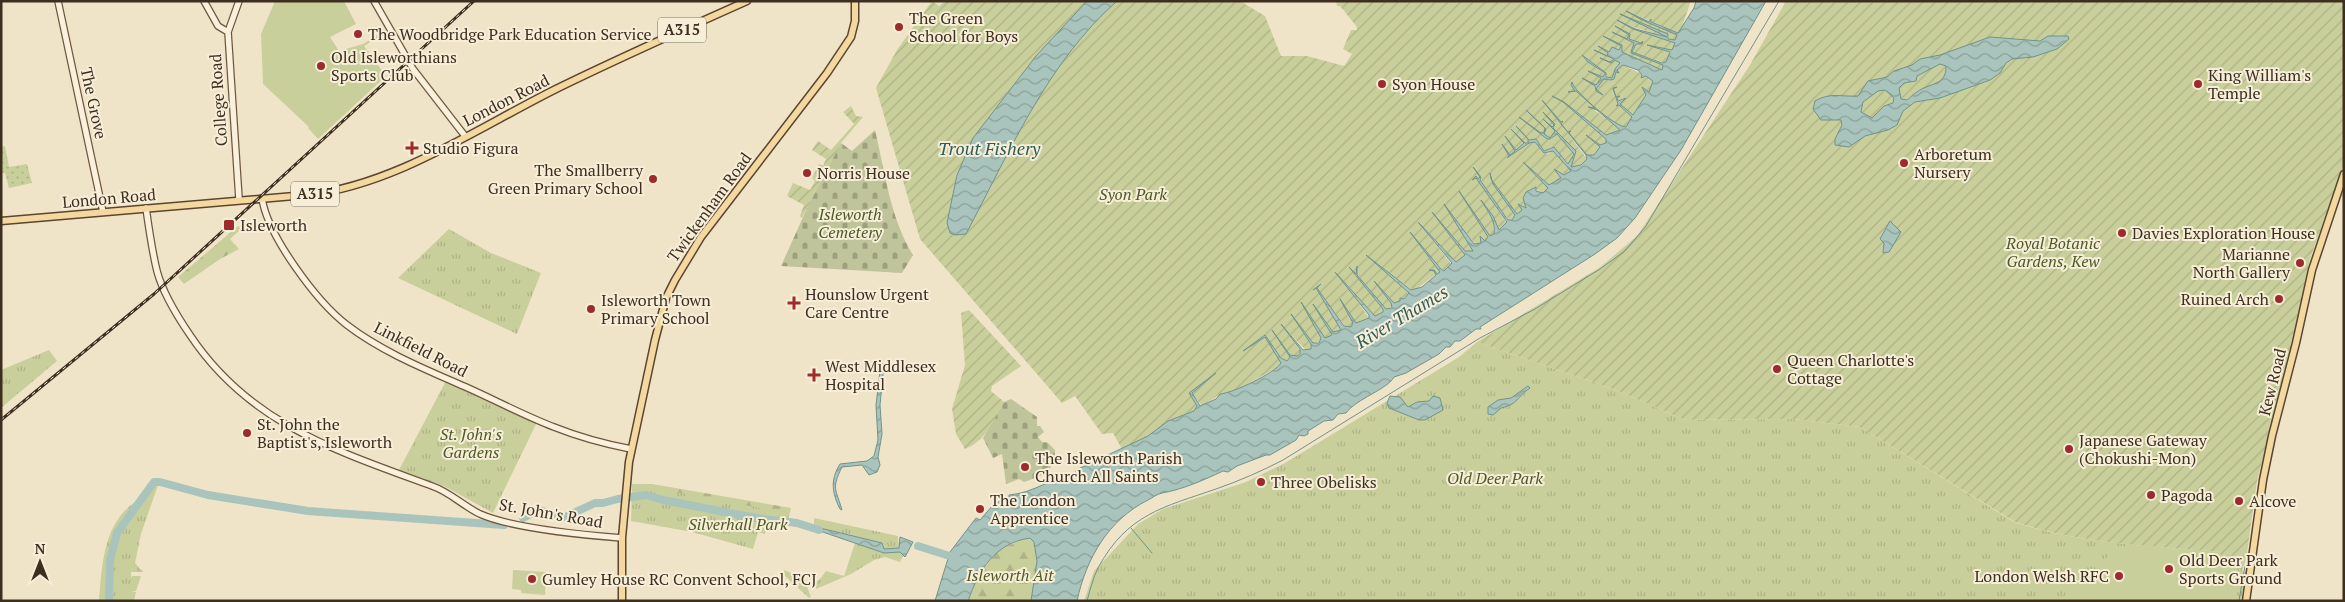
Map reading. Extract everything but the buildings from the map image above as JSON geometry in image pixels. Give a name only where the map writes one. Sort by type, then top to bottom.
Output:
[{"type":"main road","name":"London Road","points":[[1,221],[326,193],[367,183],[608,64],[747,1]]},
{"type":"main road","name":"Twickenham Road","points":[[622,601],[622,538],[631,449],[661,315],[672,283],[701,237],[851,37],[855,21],[855,1]]},
{"type":"main road","name":"Kew Road","points":[[2246,601],[2263,480],[2272,436],[2295,349],[2310,274],[2344,174]]},
{"type":"street","name":"The Grove","points":[[58,1],[103,212]]},
{"type":"street","points":[[204,1],[218,26],[228,32]]},
{"type":"street","name":"College Road","points":[[239,1],[228,32],[239,199]]},
{"type":"street","points":[[374,1],[413,69],[465,136]]},
{"type":"street","name":"Linkfield Road","points":[[262,198],[283,250],[324,304],[352,329],[421,366],[555,428],[631,449]]},
{"type":"street","name":"St. John's Road","points":[[146,208],[157,272],[179,320],[196,344],[241,394],[262,410],[298,431],[358,459],[442,490],[480,514],[520,524],[622,538]]},
{"type":"green space","name":"Old Isleworthians Sports Club","points":[[275,1],[344,1],[356,24],[330,37],[339,51],[363,44],[386,30],[387,32],[364,46],[386,76],[318,139],[309,127],[263,84],[261,34]]},
{"type":"green space","name":"Syon Park","points":[[932,1],[939,6],[945,1],[1240,1],[1265,16],[1281,56],[1307,56],[1344,66],[1352,54],[1343,49],[1351,30],[1357,30],[1357,27],[1340,6],[1337,6],[1336,1],[1691,1],[1678,33],[1638,16],[1678,35],[1676,40],[1668,39],[1669,36],[1667,35],[1666,37],[1627,25],[1675,43],[1672,50],[1666,50],[1671,54],[1665,63],[1632,52],[1636,44],[1642,44],[1643,41],[1641,43],[1628,39],[1629,37],[1627,39],[1617,35],[1635,43],[1631,51],[1633,54],[1664,65],[1662,70],[1622,52],[1622,45],[1614,42],[1620,46],[1620,50],[1612,47],[1609,52],[1604,51],[1609,53],[1607,56],[1614,59],[1610,62],[1615,60],[1621,63],[1610,79],[1605,77],[1606,73],[1595,67],[1605,74],[1603,77],[1599,76],[1602,78],[1596,85],[1591,83],[1596,88],[1604,79],[1612,80],[1616,71],[1623,65],[1653,81],[1650,92],[1643,88],[1646,95],[1633,115],[1620,104],[1624,98],[1618,101],[1612,90],[1618,104],[1632,117],[1626,127],[1614,122],[1596,108],[1593,109],[1620,129],[1611,135],[1606,135],[1574,110],[1606,139],[1606,143],[1600,145],[1586,135],[1600,147],[1594,155],[1587,155],[1552,112],[1587,159],[1581,165],[1571,167],[1576,151],[1555,131],[1550,138],[1541,133],[1551,139],[1556,134],[1574,152],[1569,164],[1552,147],[1544,151],[1547,154],[1553,151],[1571,171],[1564,175],[1555,170],[1561,178],[1549,185],[1534,173],[1548,186],[1548,190],[1543,193],[1536,189],[1524,195],[1526,208],[1520,204],[1522,210],[1516,214],[1503,198],[1515,215],[1510,221],[1483,186],[1480,177],[1478,179],[1476,176],[1507,224],[1499,230],[1493,219],[1494,234],[1490,236],[1468,205],[1488,237],[1485,241],[1481,237],[1481,243],[1476,245],[1453,218],[1473,248],[1473,251],[1465,251],[1446,229],[1466,255],[1456,262],[1422,227],[1452,265],[1444,271],[1421,247],[1440,272],[1437,274],[1434,271],[1436,274],[1414,291],[1382,268],[1409,294],[1395,304],[1387,295],[1392,306],[1387,310],[1371,293],[1384,311],[1375,316],[1346,284],[1369,318],[1356,323],[1346,309],[1353,323],[1351,327],[1346,327],[1324,299],[1341,330],[1333,332],[1321,315],[1332,335],[1325,339],[1315,325],[1322,341],[1313,343],[1299,325],[1311,344],[1311,349],[1307,351],[1286,330],[1301,352],[1297,356],[1290,355],[1281,342],[1290,357],[1285,362],[1264,335],[1261,338],[1265,337],[1282,363],[1281,365],[1239,389],[1220,394],[1202,406],[1192,394],[1193,390],[1189,394],[1197,406],[1194,411],[1168,421],[1154,433],[1122,449],[1113,433],[1102,434],[1075,396],[1062,403],[920,239],[876,88],[897,50]],"holes":[[[1572,83],[1575,88],[1589,102],[1576,91]],[[1536,139],[1543,150],[1535,141],[1509,157],[1508,152],[1511,155],[1530,140]]]},
{"type":"green space","name":"Royal Botanic Gardens, Kew","points":[[1786,1],[2344,1],[2344,163],[2310,259],[2291,349],[2257,481],[2246,560],[2221,557],[2220,552],[2090,540],[2015,522],[1860,427],[1793,419],[1685,420],[1616,390],[1477,342],[1599,268],[1637,236],[1750,65]]},
{"type":"green space","points":[[851,106],[856,116],[863,117],[841,143],[802,218],[800,216],[804,205],[787,196],[793,183],[810,190],[815,181],[812,178],[819,164],[823,166],[826,159],[812,150],[818,141],[831,150],[854,124],[843,112]]},
{"type":"green space","name":"Isleworth Cemetery","points":[[875,130],[894,210],[905,241],[913,255],[902,273],[781,266],[818,184],[841,143],[852,151]]},
{"type":"green space","points":[[5,146],[9,167],[27,164],[32,183],[9,188],[5,173],[1,173],[1,147]]},
{"type":"green space","points":[[238,226],[241,229],[230,239],[239,249],[220,259],[184,284],[178,277]]},
{"type":"green space","points":[[449,229],[491,253],[541,273],[517,334],[398,278]]},
{"type":"green space","points":[[969,310],[1021,366],[992,386],[991,391],[1004,402],[984,436],[965,449],[956,434],[952,409],[965,365],[961,313]]},
{"type":"green space","name":"Old Deer Park","points":[[1477,342],[1616,390],[1685,420],[1793,419],[1860,427],[2014,522],[2090,540],[2221,552],[2221,557],[2246,560],[2242,571],[2246,572],[2241,601],[1084,601],[1094,571],[1138,524],[1163,509],[1246,482],[1285,463],[1459,357]]},
{"type":"green space","points":[[49,350],[57,361],[1,408],[1,370]]},
{"type":"green space","name":"St. John's Gardens","points":[[447,379],[538,420],[493,513],[444,486],[399,470]]},
{"type":"green space","points":[[1011,399],[1037,417],[1037,426],[1040,426],[1044,432],[1038,437],[1042,442],[1047,442],[1055,450],[1053,463],[1042,475],[1024,482],[1019,479],[1006,484],[1002,454],[993,458],[983,438],[1004,402]]},
{"type":"green space","points":[[632,484],[652,484],[791,508],[788,520],[813,525],[810,530],[794,525],[768,523],[765,534],[632,501]]},
{"type":"green space","name":"Silverhall Park","points":[[632,484],[765,509],[753,549],[692,532],[631,521]]},
{"type":"green space","points":[[158,485],[141,534],[135,563],[143,572],[131,572],[131,578],[132,576],[141,576],[136,591],[131,591],[136,592],[134,601],[111,601],[111,563],[118,535],[144,497]]},
{"type":"green space","points":[[135,502],[115,533],[108,561],[106,601],[99,601],[103,560],[110,534],[124,511]]},
{"type":"green space","points":[[814,518],[898,536],[899,548],[884,549],[882,543],[814,526]]},
{"type":"green space","name":"Isleworth Ait","points":[[1026,538],[1033,539],[1037,561],[1031,601],[968,601],[975,581],[998,550]]},
{"type":"green space","points":[[855,543],[884,553],[900,552],[903,556],[900,562],[885,557],[874,560],[851,574],[816,589],[814,583],[826,571],[844,576]]},
{"type":"green space","name":"Old Deer Park Sports Ground","points":[[2113,547],[2238,563],[2233,601],[2080,601]]},
{"type":"green space","points":[[513,570],[546,572],[545,595],[521,593],[521,590],[512,589]]},
{"type":"green space","points":[[784,570],[804,578],[811,597],[809,598],[784,575]]},
{"type":"water","name":"Trout Fishery","points":[[1087,1],[1117,1],[1092,25],[1070,52],[1031,110],[966,234],[955,235],[950,233],[947,223],[957,175],[973,138],[1036,56]]},
{"type":"water","name":"River Thames","points":[[1696,1],[1766,1],[1681,150],[1635,218],[1617,238],[1595,254],[1480,327],[1481,329],[1476,329],[1460,341],[1455,341],[1450,347],[1446,347],[1439,354],[1406,373],[1394,377],[1385,386],[1357,403],[1346,413],[1338,414],[1333,420],[1324,421],[1308,431],[1308,434],[1304,436],[1299,435],[1296,440],[1270,455],[1237,466],[1228,472],[1223,471],[1185,487],[1158,494],[1134,508],[1121,518],[1101,542],[1086,570],[1077,601],[1031,601],[1037,561],[1034,542],[1030,538],[1007,546],[990,560],[977,579],[968,601],[935,601],[950,552],[976,518],[980,520],[994,504],[1009,497],[1009,495],[1018,494],[1076,473],[1076,470],[1148,436],[1168,421],[1194,411],[1197,406],[1189,393],[1216,373],[1192,393],[1200,406],[1216,399],[1220,394],[1243,386],[1271,372],[1281,363],[1265,337],[1243,351],[1265,335],[1281,358],[1287,361],[1290,357],[1272,330],[1290,355],[1297,356],[1300,354],[1300,349],[1281,324],[1303,350],[1311,349],[1311,344],[1291,314],[1313,343],[1319,343],[1321,338],[1301,302],[1325,338],[1332,335],[1313,304],[1333,332],[1341,330],[1316,288],[1313,290],[1321,284],[1317,288],[1344,326],[1351,327],[1353,323],[1340,299],[1356,323],[1369,318],[1369,315],[1335,272],[1375,316],[1383,312],[1383,309],[1349,267],[1356,274],[1357,266],[1357,275],[1386,309],[1392,308],[1391,303],[1374,281],[1394,303],[1400,301],[1400,298],[1404,299],[1409,293],[1366,255],[1411,290],[1422,287],[1436,275],[1434,271],[1429,270],[1434,270],[1437,274],[1440,272],[1410,232],[1441,269],[1444,271],[1452,263],[1418,222],[1456,262],[1465,255],[1432,212],[1465,251],[1473,251],[1444,204],[1474,244],[1481,243],[1480,236],[1485,241],[1488,237],[1459,191],[1490,236],[1494,234],[1494,224],[1481,200],[1493,216],[1499,230],[1507,222],[1476,178],[1472,180],[1476,176],[1478,179],[1480,177],[1473,167],[1481,177],[1480,180],[1508,220],[1512,220],[1515,215],[1492,180],[1517,214],[1522,210],[1518,204],[1526,208],[1523,198],[1526,192],[1536,187],[1536,191],[1543,193],[1548,188],[1523,162],[1549,185],[1561,178],[1554,169],[1564,175],[1571,171],[1553,151],[1544,153],[1535,142],[1529,143],[1507,158],[1509,156],[1502,144],[1510,155],[1515,151],[1505,136],[1516,150],[1524,143],[1511,129],[1525,143],[1528,143],[1528,139],[1516,126],[1529,140],[1536,139],[1544,151],[1554,147],[1568,164],[1574,154],[1557,134],[1550,139],[1547,139],[1519,117],[1541,133],[1544,133],[1545,128],[1544,134],[1550,138],[1555,131],[1543,119],[1552,127],[1554,125],[1543,112],[1555,124],[1553,128],[1576,151],[1571,167],[1581,165],[1587,159],[1586,155],[1563,127],[1568,132],[1571,131],[1569,133],[1587,155],[1594,155],[1600,147],[1586,135],[1600,145],[1606,143],[1606,139],[1563,102],[1552,96],[1564,102],[1606,135],[1620,130],[1597,110],[1588,107],[1595,108],[1614,122],[1626,127],[1632,117],[1619,105],[1616,106],[1618,104],[1615,94],[1616,97],[1620,96],[1617,98],[1618,101],[1626,98],[1620,104],[1633,115],[1646,95],[1642,87],[1649,92],[1653,81],[1646,76],[1641,78],[1642,75],[1638,70],[1623,65],[1617,70],[1619,73],[1616,72],[1614,79],[1604,79],[1596,89],[1603,95],[1596,91],[1595,86],[1582,78],[1596,85],[1601,78],[1588,71],[1603,77],[1605,73],[1588,62],[1582,55],[1606,73],[1606,77],[1612,78],[1615,69],[1620,63],[1615,60],[1611,63],[1600,58],[1610,62],[1614,59],[1607,56],[1608,53],[1598,46],[1609,52],[1612,47],[1619,50],[1621,46],[1603,36],[1622,45],[1622,52],[1662,70],[1663,65],[1631,53],[1634,43],[1612,32],[1627,39],[1629,35],[1615,26],[1630,34],[1629,39],[1641,43],[1643,41],[1642,44],[1636,44],[1632,52],[1662,63],[1666,62],[1670,52],[1647,45],[1672,50],[1675,43],[1633,29],[1617,20],[1635,29],[1667,37],[1620,14],[1668,34],[1668,39],[1675,40],[1677,35],[1642,20],[1626,11],[1649,22],[1651,19],[1651,22],[1678,33],[1694,8]]},
{"type":"water","points":[[2048,36],[2068,36],[2069,39],[2057,49],[2033,57],[2012,59],[2006,63],[2000,73],[1990,80],[1940,98],[1915,102],[1903,111],[1897,125],[1888,130],[1865,136],[1849,147],[1835,145],[1835,139],[1842,125],[1841,120],[1821,120],[1813,109],[1815,101],[1820,98],[1858,96],[1868,81],[1887,77],[1894,71],[1912,65],[1920,59],[1940,55],[1990,37],[2040,41]],"holes":[[[1940,64],[1946,66],[1940,81],[1921,89],[1907,100],[1901,99],[1899,88],[1904,83],[1916,81],[1917,76]],[[1885,90],[1894,98],[1893,103],[1884,106],[1872,118],[1861,112],[1863,102],[1878,91]]]},
{"type":"water","points":[[1572,82],[1595,108],[1576,91],[1568,92],[1575,91],[1571,85]]},
{"type":"water","points":[[1542,100],[1561,122],[1563,121],[1561,124]]},
{"type":"water","points":[[1890,221],[1901,232],[1889,252],[1883,253],[1884,243],[1880,239]]},
{"type":"water","points":[[881,363],[884,364],[880,405],[882,434],[878,457],[880,465],[877,472],[869,475],[862,465],[842,467],[837,480],[836,493],[842,510],[837,503],[833,486],[833,481],[840,464],[867,461],[874,456],[878,440],[876,405]]},
{"type":"water","points":[[1528,386],[1530,388],[1515,402],[1501,408],[1493,415],[1488,414],[1488,407],[1498,400],[1511,398]]},
{"type":"water","points":[[1390,396],[1400,397],[1408,407],[1417,402],[1429,401],[1433,396],[1440,398],[1443,410],[1425,420],[1419,420],[1389,408],[1387,403]]},
{"type":"water","points":[[812,526],[882,543],[884,549],[899,548],[900,537],[913,542],[905,557],[900,552],[884,553],[811,528]]},
{"type":"waterway","points":[[1087,601],[1098,568],[1121,535],[1134,524],[1163,508],[1233,483],[1283,460],[1480,338],[1535,309],[1600,269],[1625,251],[1646,226],[1779,1]]},
{"type":"waterway","points":[[109,601],[110,560],[117,533],[154,482],[208,495],[308,511],[504,525]]},
{"type":"waterway","points":[[523,518],[539,510],[565,517],[595,503],[646,495],[756,518],[797,523],[819,530]]},
{"type":"waterway","points":[[1131,528],[1152,553]]},
{"type":"waterway","points":[[918,546],[956,558]]},
{"type":"waterway","points":[[2239,601],[2245,566]]},
{"type":"railway","points":[[1,420],[154,294],[474,1]]},
{"type":"place","name":"The Green School for Boys","points":[[899,27]]},
{"type":"place","name":"The Woodbridge Park Education Service","points":[[358,34]]},
{"type":"place","name":"Old Isleworthians Sports Club","points":[[321,66]]},
{"type":"place","name":"Syon House","points":[[1382,84]]},
{"type":"place","name":"King William's Temple","points":[[2198,84]]},
{"type":"place","name":"Studio Figura","points":[[412,148]]},
{"type":"place","name":"Arboretum Nursery","points":[[1904,163]]},
{"type":"place","name":"Norris House","points":[[807,173]]},
{"type":"place","name":"The Smallberry Green Primary School","points":[[653,179]]},
{"type":"place","name":"Isleworth","points":[[229,225]]},
{"type":"place","name":"Davies Exploration House","points":[[2122,233]]},
{"type":"place","name":"Marianne North Gallery","points":[[2300,263]]},
{"type":"place","name":"Ruined Arch","points":[[2279,299]]},
{"type":"place","name":"Hounslow Urgent Care Centre","points":[[794,303]]},
{"type":"place","name":"Isleworth Town Primary School","points":[[591,309]]},
{"type":"place","name":"Queen Charlotte's Cottage","points":[[1777,369]]},
{"type":"place","name":"West Middlesex Hospital","points":[[814,375]]},
{"type":"place","name":"St. John the Baptist's, Isleworth","points":[[247,433]]},
{"type":"place","name":"Japanese Gateway (Chokushi-Mon)","points":[[2069,449]]},
{"type":"place","name":"The Isleworth Parish Church All Saints","points":[[1025,467]]},
{"type":"place","name":"Three Obelisks","points":[[1261,482]]},
{"type":"place","name":"Pagoda","points":[[2151,495]]},
{"type":"place","name":"Alcove","points":[[2239,501]]},
{"type":"place","name":"The London Apprentice","points":[[980,509]]},
{"type":"place","name":"Old Deer Park Sports Ground","points":[[2169,569]]},
{"type":"place","name":"London Welsh RFC","points":[[2119,576]]},
{"type":"place","name":"Gumley House RC Convent School, FCJ","points":[[532,579]]}]
